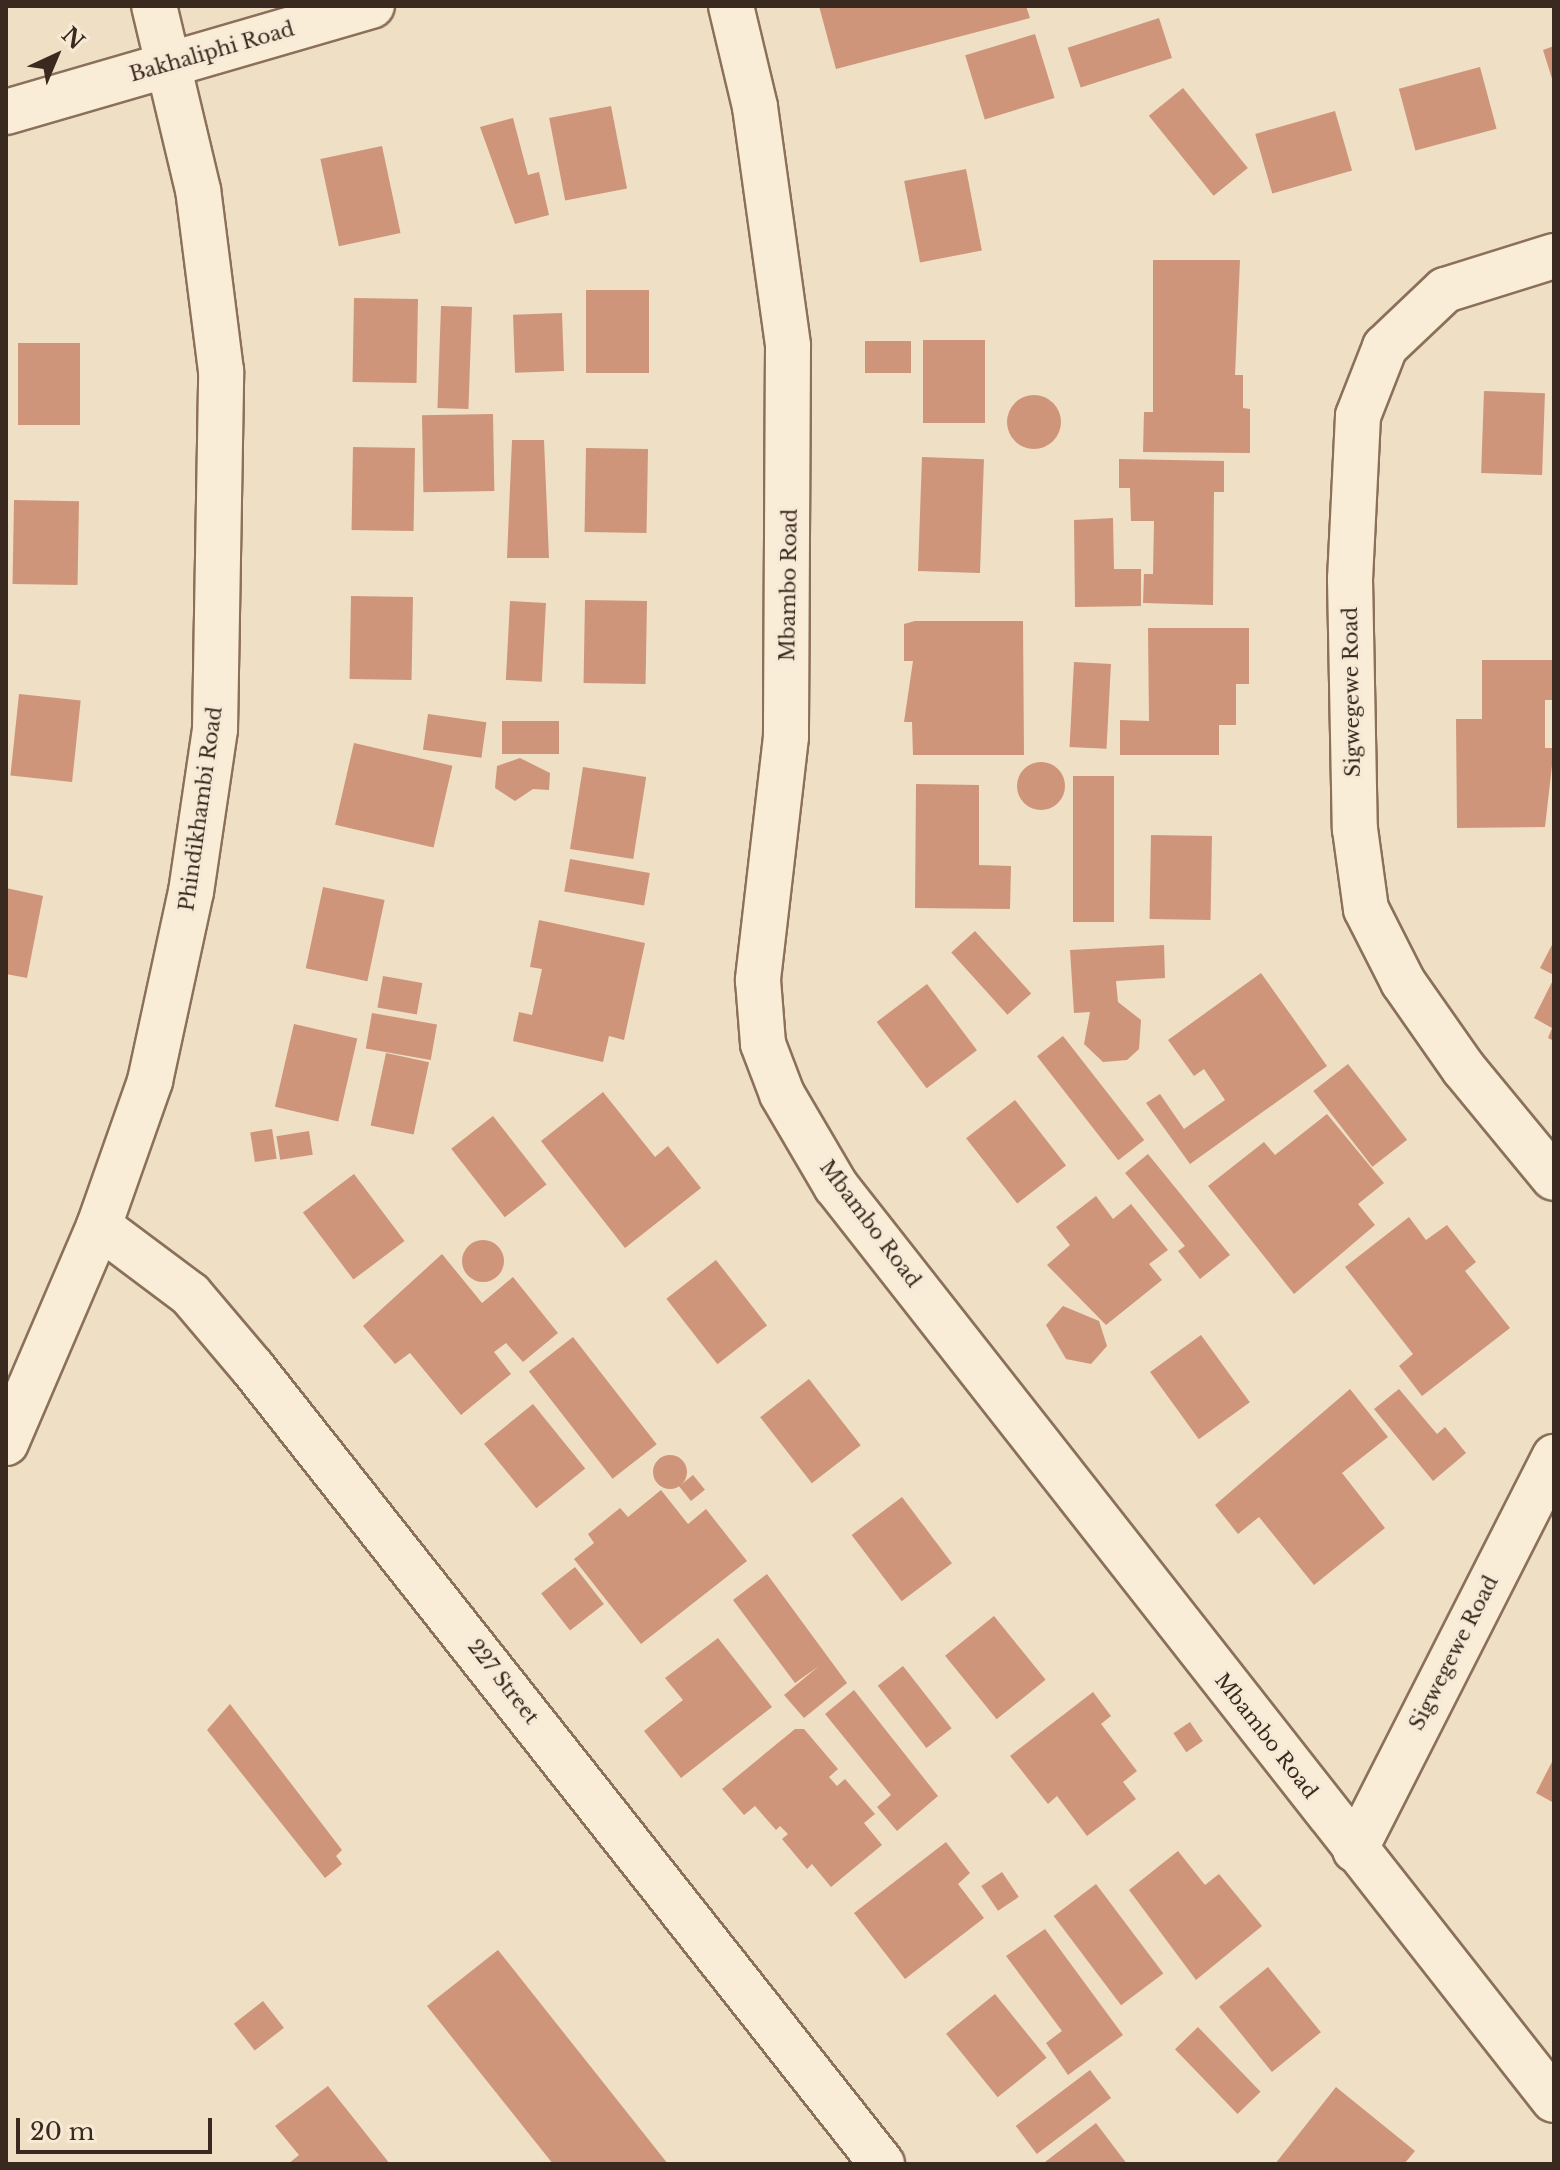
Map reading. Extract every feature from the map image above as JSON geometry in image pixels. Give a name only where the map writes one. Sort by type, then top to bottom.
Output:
[{"type":"street","name":"Phindikhambi Road","points":[[6,1443],[99,1226],[150,1081],[175,976],[215,729],[221,371],[198,190],[171,63],[154,6]]},
{"type":"street","name":"Bakhaliphi Road","points":[[6,112],[372,6]]},
{"type":"street","name":"Mbambo Road","points":[[731,6],[755,107],[788,346],[786,737],[758,980],[763,1044],[782,1094],[836,1186],[1554,2100]]},
{"type":"street","name":"Sigwegewe Road","points":[[1554,256],[1445,290],[1385,347],[1358,416],[1350,579],[1355,829],[1366,909],[1403,982],[1455,1056],[1554,1178]]},
{"type":"street","name":"227 Street","points":[[99,1226],[190,1294],[244,1357],[882,2164]]},
{"type":"street","name":"Sigwegewe Road","points":[[1355,1850],[1554,1457]]},
{"type":"building","points":[[819,6],[1026,6],[1030,18],[836,69]]},
{"type":"building","points":[[1159,18],[1172,58],[1081,88],[1068,48]]},
{"type":"building","points":[[1035,34],[1055,98],[985,119],[965,55]]},
{"type":"building","points":[[1554,46],[1554,82],[1553,82],[1543,50]]},
{"type":"building","points":[[1480,67],[1497,129],[1415,151],[1399,89]]},
{"type":"building","points":[[1183,88],[1248,168],[1214,196],[1149,116]]},
{"type":"building","points":[[611,106],[627,188],[565,200],[549,118]]},
{"type":"building","points":[[1335,111],[1352,171],[1272,193],[1255,134]]},
{"type":"building","points":[[513,118],[528,175],[539,172],[549,215],[515,224],[480,127]]},
{"type":"building","points":[[382,146],[401,233],[339,246],[320,159]]},
{"type":"building","points":[[966,169],[982,250],[920,262],[904,181]]},
{"type":"building","points":[[1153,260],[1240,260],[1235,375],[1243,375],[1243,408],[1250,409],[1250,453],[1143,452],[1144,412],[1153,412]]},
{"type":"building","points":[[586,290],[649,290],[649,373],[586,373]]},
{"type":"building","points":[[354,298],[418,299],[417,383],[353,382]]},
{"type":"building","points":[[441,306],[472,307],[468,409],[437,408]]},
{"type":"building","points":[[562,313],[564,371],[515,373],[513,315]]},
{"type":"building","points":[[923,340],[985,340],[985,423],[923,423]]},
{"type":"building","points":[[865,341],[911,341],[911,373],[865,373]]},
{"type":"building","points":[[18,343],[80,343],[80,425],[18,425]]},
{"type":"building","points":[[1484,391],[1545,393],[1542,475],[1481,473]]},
{"type":"building","points":[[1034,395],[1053,403],[1061,422],[1053,441],[1034,449],[1015,441],[1007,422],[1015,403]]},
{"type":"building","points":[[493,414],[494,491],[423,492],[422,415]]},
{"type":"building","points":[[512,440],[544,440],[549,558],[507,558]]},
{"type":"building","points":[[353,447],[415,448],[414,531],[352,530]]},
{"type":"building","points":[[586,448],[648,449],[647,533],[585,532]]},
{"type":"building","points":[[922,457],[984,459],[980,573],[918,571]]},
{"type":"building","points":[[1119,459],[1224,461],[1224,492],[1214,492],[1213,605],[1143,603],[1144,574],[1153,574],[1154,521],[1131,521],[1130,488],[1119,488]]},
{"type":"building","points":[[14,500],[79,501],[78,585],[13,584]]},
{"type":"building","points":[[1113,518],[1114,569],[1141,569],[1141,606],[1075,607],[1074,520]]},
{"type":"building","points":[[351,596],[413,597],[412,680],[350,679]]},
{"type":"building","points":[[585,600],[647,601],[646,684],[584,683]]},
{"type":"building","points":[[510,601],[546,603],[542,682],[506,680]]},
{"type":"building","points":[[915,621],[1023,621],[1024,755],[913,755],[912,722],[904,722],[913,661],[904,661],[904,624]]},
{"type":"building","points":[[1148,628],[1249,628],[1249,684],[1236,684],[1236,725],[1219,725],[1219,755],[1120,755],[1120,720],[1149,721]]},
{"type":"building","points":[[1482,660],[1554,660],[1554,700],[1545,700],[1545,748],[1554,748],[1545,827],[1457,828],[1456,719],[1482,719]]},
{"type":"building","points":[[1074,662],[1111,664],[1107,749],[1070,747]]},
{"type":"building","points":[[19,694],[81,700],[72,782],[10,776]]},
{"type":"building","points":[[428,714],[486,722],[481,758],[423,750]]},
{"type":"building","points":[[502,721],[559,721],[559,754],[502,754]]},
{"type":"building","points":[[354,743],[452,766],[434,848],[335,825]]},
{"type":"building","points":[[520,758],[550,773],[549,790],[533,789],[515,801],[495,788],[497,766]]},
{"type":"building","points":[[1041,762],[1058,769],[1065,786],[1058,803],[1041,810],[1024,803],[1017,786],[1024,769]]},
{"type":"building","points":[[583,767],[646,777],[633,859],[570,849]]},
{"type":"building","points":[[1073,776],[1114,776],[1114,922],[1073,922]]},
{"type":"building","points":[[916,784],[979,785],[979,865],[1011,866],[1010,909],[915,908]]},
{"type":"building","points":[[1151,835],[1212,836],[1211,920],[1150,919]]},
{"type":"building","points":[[570,859],[650,873],[644,906],[564,891]]},
{"type":"building","points":[[323,887],[385,900],[367,981],[306,968]]},
{"type":"building","points":[[6,888],[43,896],[27,978],[6,974]]},
{"type":"building","points":[[539,920],[645,943],[624,1040],[609,1036],[603,1062],[513,1041],[519,1012],[532,1015],[542,969],[530,967]]},
{"type":"building","points":[[975,931],[1031,993],[1007,1015],[951,952]]},
{"type":"building","points":[[1554,941],[1554,975],[1540,968]]},
{"type":"building","points":[[1164,945],[1165,978],[1116,981],[1118,1002],[1141,1020],[1139,1049],[1127,1060],[1103,1062],[1084,1044],[1090,1012],[1074,1013],[1070,950]]},
{"type":"building","points":[[1261,973],[1327,1066],[1190,1164],[1146,1103],[1160,1094],[1184,1129],[1225,1100],[1204,1069],[1194,1076],[1168,1040]]},
{"type":"building","points":[[383,976],[422,983],[417,1014],[377,1008]]},
{"type":"building","points":[[1554,978],[1554,1041],[1548,1038],[1552,1028],[1534,1018]]},
{"type":"building","points":[[927,984],[977,1050],[927,1088],[877,1022]]},
{"type":"building","points":[[372,1013],[437,1024],[431,1060],[366,1048]]},
{"type":"building","points":[[294,1024],[357,1039],[338,1121],[275,1107]]},
{"type":"building","points":[[1063,1036],[1144,1140],[1118,1160],[1037,1056]]},
{"type":"building","points":[[386,1053],[429,1062],[414,1135],[371,1125]]},
{"type":"building","points":[[1348,1064],[1407,1140],[1372,1167],[1313,1091]]},
{"type":"building","points":[[603,1092],[655,1157],[668,1146],[701,1188],[625,1248],[541,1141]]},
{"type":"building","points":[[1015,1100],[1066,1165],[1017,1204],[966,1138]]},
{"type":"building","points":[[1327,1114],[1384,1183],[1358,1204],[1375,1225],[1294,1294],[1208,1186],[1264,1142],[1275,1155]]},
{"type":"building","points":[[493,1116],[547,1185],[505,1217],[451,1149]]},
{"type":"building","points":[[272,1129],[277,1159],[255,1162],[250,1132]]},
{"type":"building","points":[[309,1131],[313,1155],[280,1160],[276,1136]]},
{"type":"building","points":[[1148,1154],[1230,1255],[1200,1279],[1178,1251],[1185,1246],[1125,1173]]},
{"type":"building","points":[[354,1174],[405,1241],[353,1280],[303,1213]]},
{"type":"building","points":[[1096,1196],[1113,1219],[1131,1204],[1168,1250],[1149,1264],[1162,1280],[1106,1325],[1047,1265],[1070,1245],[1056,1227]]},
{"type":"building","points":[[1409,1217],[1426,1240],[1447,1225],[1476,1262],[1465,1271],[1510,1328],[1422,1396],[1399,1366],[1413,1354],[1345,1267]]},
{"type":"building","points":[[483,1240],[498,1246],[504,1261],[498,1276],[483,1282],[468,1276],[462,1261],[468,1246]]},
{"type":"building","points":[[442,1254],[482,1303],[513,1277],[558,1333],[523,1362],[506,1343],[494,1352],[511,1374],[461,1415],[410,1353],[395,1364],[363,1326]]},
{"type":"building","points":[[716,1260],[767,1325],[717,1364],[666,1299]]},
{"type":"building","points":[[1063,1306],[1099,1321],[1107,1346],[1091,1364],[1066,1359],[1046,1325]]},
{"type":"building","points":[[1201,1335],[1250,1402],[1199,1439],[1150,1372]]},
{"type":"building","points":[[573,1337],[657,1444],[613,1479],[529,1371]]},
{"type":"building","points":[[809,1379],[861,1445],[812,1483],[760,1417]]},
{"type":"building","points":[[1350,1389],[1388,1437],[1342,1473],[1385,1528],[1314,1585],[1259,1517],[1238,1534],[1215,1505]]},
{"type":"building","points":[[1399,1389],[1437,1434],[1445,1427],[1466,1453],[1433,1481],[1374,1409]]},
{"type":"building","points":[[533,1404],[585,1469],[536,1508],[484,1444]]},
{"type":"building","points":[[670,1455],[682,1460],[687,1472],[682,1484],[670,1489],[658,1484],[653,1472],[658,1460]]},
{"type":"building","points":[[693,1475],[705,1490],[691,1501],[679,1486]]},
{"type":"building","points":[[661,1490],[688,1524],[706,1509],[747,1561],[641,1644],[574,1559],[594,1543],[588,1534],[620,1508],[628,1517]]},
{"type":"building","points":[[902,1497],[952,1563],[902,1601],[852,1535]]},
{"type":"building","points":[[575,1567],[604,1604],[570,1631],[541,1593]]},
{"type":"building","points":[[767,1574],[847,1683],[804,1718],[784,1695],[819,1666],[795,1683],[733,1600]]},
{"type":"building","points":[[994,1616],[1046,1680],[997,1719],[945,1656]]},
{"type":"building","points":[[718,1638],[772,1707],[681,1778],[644,1731],[683,1700],[665,1678]]},
{"type":"building","points":[[903,1666],[952,1728],[926,1748],[878,1686]]},
{"type":"building","points":[[854,1690],[938,1796],[897,1831],[877,1807],[891,1795],[825,1714]]},
{"type":"building","points":[[1093,1692],[1111,1716],[1101,1724],[1137,1771],[1123,1782],[1136,1799],[1087,1836],[1057,1796],[1048,1804],[1010,1756]]},
{"type":"building","points":[[230,1704],[342,1850],[336,1856],[342,1864],[325,1878],[207,1730]]},
{"type":"building","points":[[1190,1722],[1203,1741],[1186,1752],[1173,1733]]},
{"type":"building","points":[[795,1729],[804,1729],[838,1769],[829,1777],[837,1786],[845,1779],[875,1814],[864,1823],[882,1845],[831,1887],[812,1864],[807,1869],[782,1839],[788,1834],[780,1826],[776,1830],[755,1806],[744,1815],[722,1789]]},
{"type":"building","points":[[1554,1758],[1554,1803],[1536,1793]]},
{"type":"building","points":[[946,1842],[970,1873],[958,1884],[984,1918],[905,1979],[854,1913]]},
{"type":"building","points":[[1178,1851],[1205,1885],[1219,1874],[1262,1926],[1196,1980],[1129,1890]]},
{"type":"building","points":[[1002,1872],[1019,1897],[998,1911],[981,1886]]},
{"type":"building","points":[[1096,1884],[1163,1973],[1121,2005],[1054,1916]]},
{"type":"building","points":[[1045,1929],[1123,2035],[1068,2075],[1046,2043],[1062,2031],[1006,1956]]},
{"type":"building","points":[[498,1950],[668,2164],[553,2164],[427,2006]]},
{"type":"building","points":[[1268,1967],[1321,2032],[1272,2072],[1219,2007]]},
{"type":"building","points":[[995,1994],[1047,2058],[998,2097],[946,2034]]},
{"type":"building","points":[[263,2001],[284,2028],[255,2051],[234,2024]]},
{"type":"building","points":[[1198,2027],[1261,2092],[1238,2114],[1175,2049]]},
{"type":"building","points":[[1090,2070],[1111,2098],[1037,2154],[1016,2126]]},
{"type":"building","points":[[328,2086],[390,2164],[288,2164],[299,2155],[275,2126]]},
{"type":"building","points":[[1336,2087],[1415,2151],[1404,2164],[1275,2164]]},
{"type":"building","points":[[1096,2123],[1127,2164],[1045,2162]]}]
